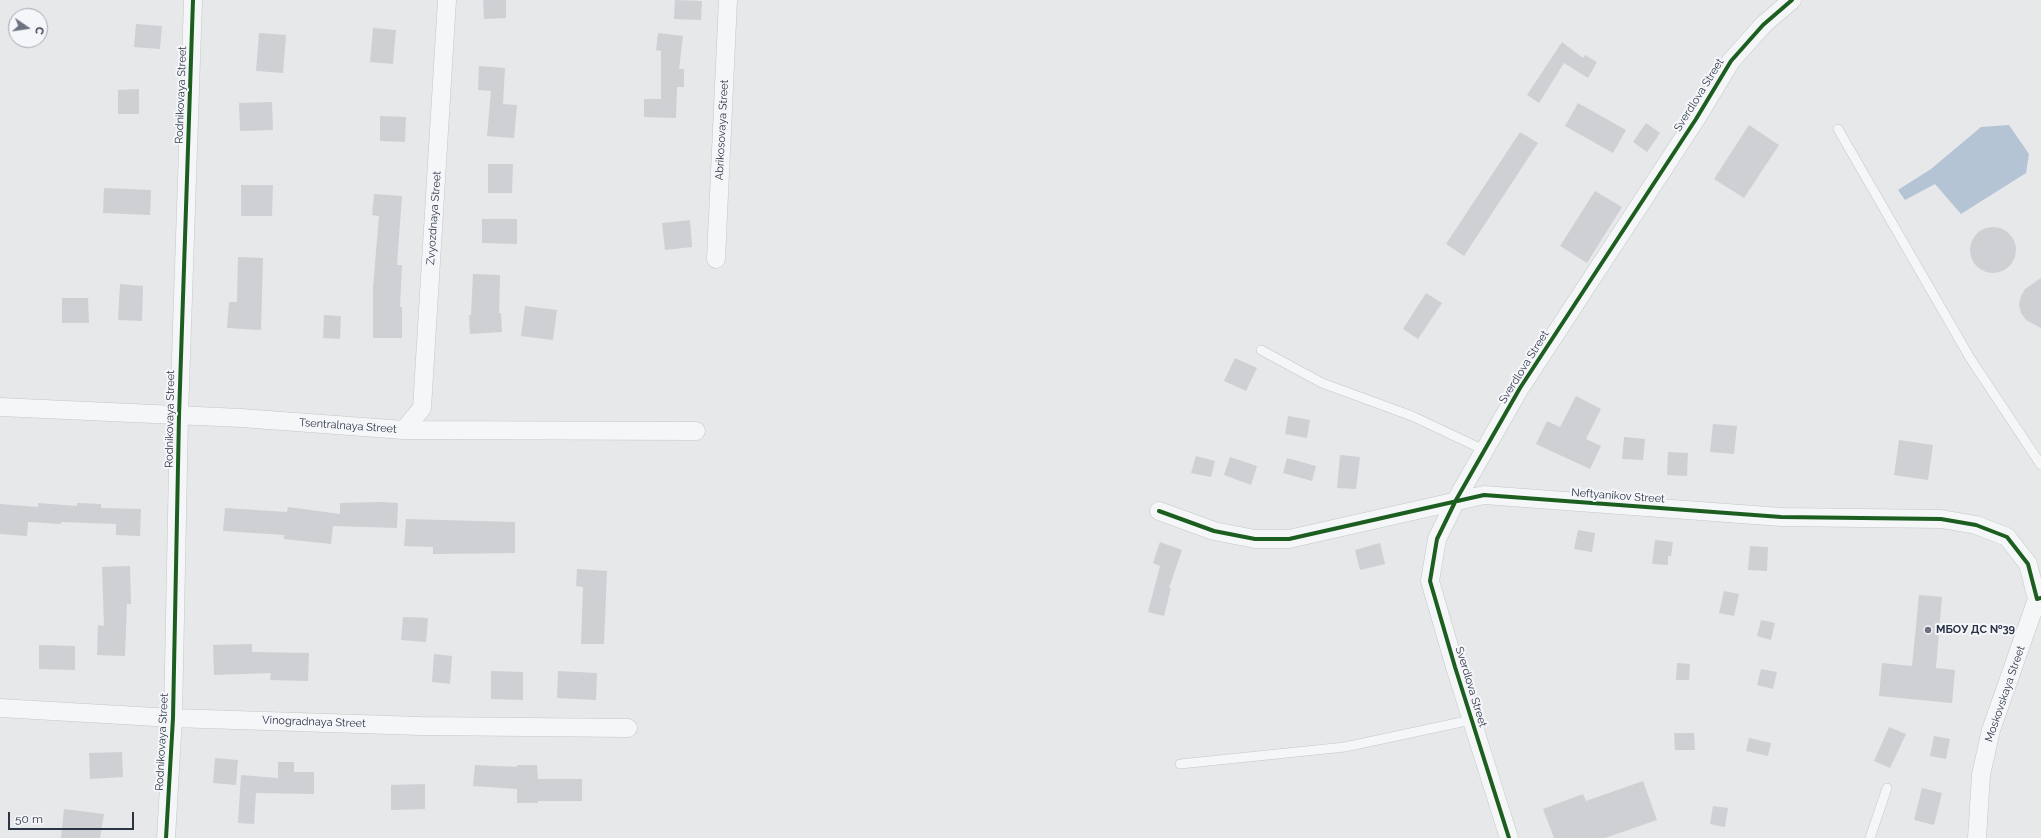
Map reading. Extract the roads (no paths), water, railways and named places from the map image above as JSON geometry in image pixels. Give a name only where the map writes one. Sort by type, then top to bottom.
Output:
[{"type":"street","name":"Rodnikovaya Street","points":[[166,838],[173,718],[179,416],[193,0]]},
{"type":"street","name":"Zvyozdnaya Street","points":[[404,430],[422,408],[447,0]]},
{"type":"street","name":"Abrikosovaya Street","points":[[716,259],[728,0]]},
{"type":"street","name":"Sverdlova Street","points":[[1509,838],[1471,720],[1430,581],[1437,539],[1456,500],[1520,388],[1696,119],[1730,61],[1763,25],[1792,0]]},
{"type":"street","name":"Tsentralnaya Street","points":[[0,407],[241,418],[404,430],[696,431]]},
{"type":"street","name":"Neftyanikov Street","points":[[1158,511],[1214,531],[1255,539],[1289,539],[1456,500],[1484,495],[1781,517],[1941,519],[1976,526],[2007,537],[2028,564],[2039,599]]},
{"type":"street","name":"Moskovskaya Street","points":[[1977,838],[1981,775],[1991,730],[2039,599]]},
{"type":"street","name":"Vinogradnaya Street","points":[[0,708],[173,718],[421,726],[628,728]]},
{"type":"lane","points":[[1838,129],[1970,358],[2041,465]]},
{"type":"lane","points":[[1261,350],[1322,383],[1412,416],[1484,450]]},
{"type":"lane","points":[[1180,764],[1345,747],[1471,720]]},
{"type":"lane","points":[[1870,838],[1888,788]]},
{"type":"water","points":[[2009,125],[2029,154],[2026,173],[1961,214],[1935,184],[1905,200],[1898,190],[1931,169],[1981,127]]},
{"type":"place","name":"МБОУ ДС №39","points":[[1928,630]]}]
